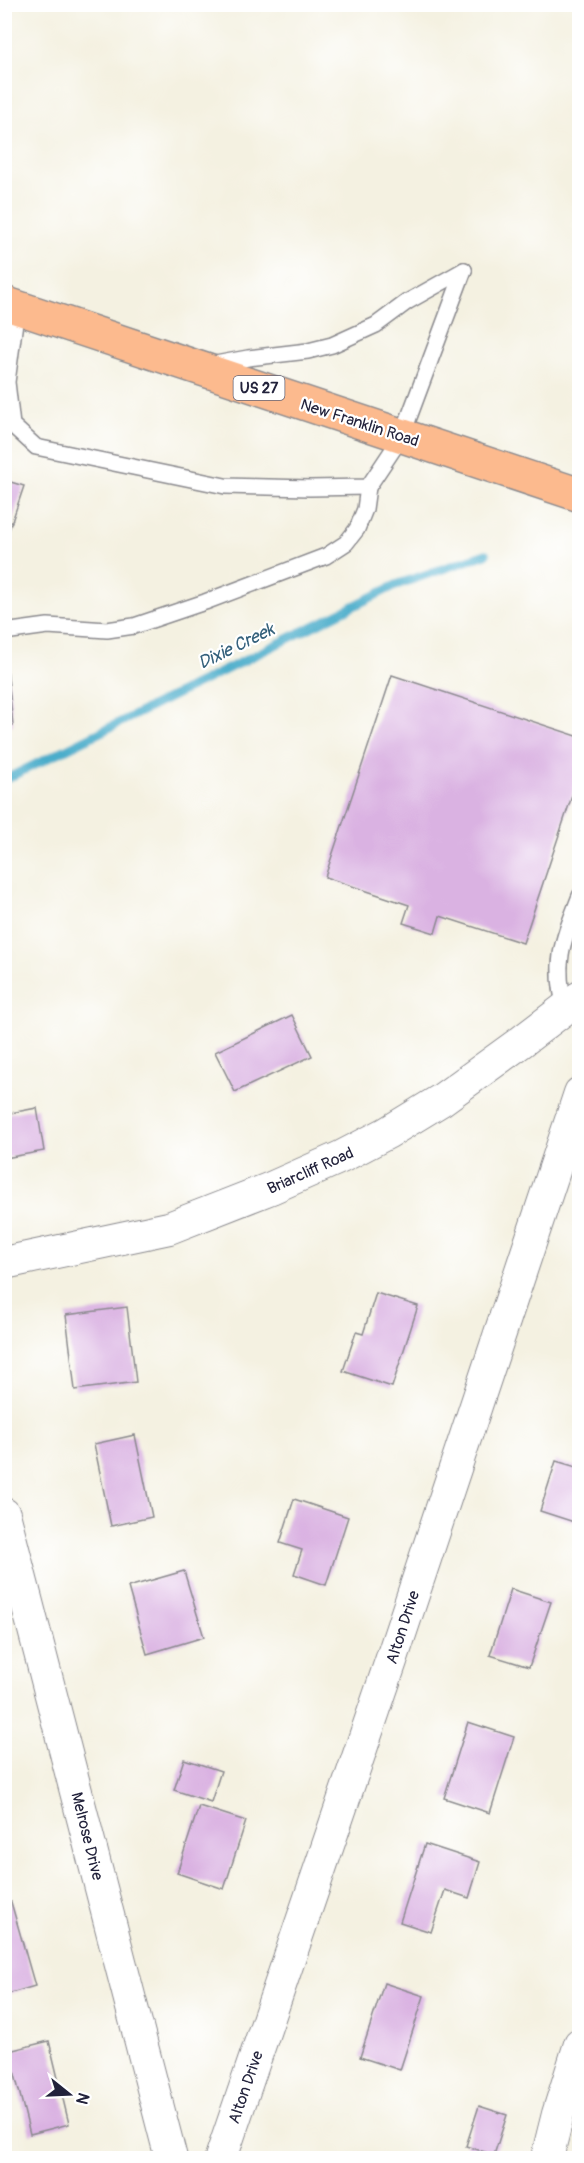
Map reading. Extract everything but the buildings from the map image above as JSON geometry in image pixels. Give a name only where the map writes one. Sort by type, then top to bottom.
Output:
[{"type":"highway","name":"New Franklin Road","points":[[11,305],[579,495]]},
{"type":"street","name":"Briarcliff Road","points":[[4,1263],[169,1228],[271,1188],[341,1157],[387,1133],[441,1100],[572,1002]]},
{"type":"street","name":"Alton Drive","points":[[221,2158],[395,1650],[579,1093]]},
{"type":"street","name":"Melrose Drive","points":[[4,1515],[171,2158]]},
{"type":"street","points":[[547,2158],[579,2044]]},
{"type":"lane","points":[[4,632],[48,626],[107,630],[134,626],[326,556],[346,543],[357,529],[365,509],[368,487],[402,436],[464,270],[407,302],[376,325],[332,345],[309,351],[196,367]]},
{"type":"lane","points":[[11,305],[7,382],[12,425],[36,447],[225,486],[368,487]]},
{"type":"lane","points":[[572,1002],[560,988],[558,970],[561,952],[579,896]]},
{"type":"waterway","name":"Dixie Creek","points":[[4,780],[396,585],[486,554]]}]
